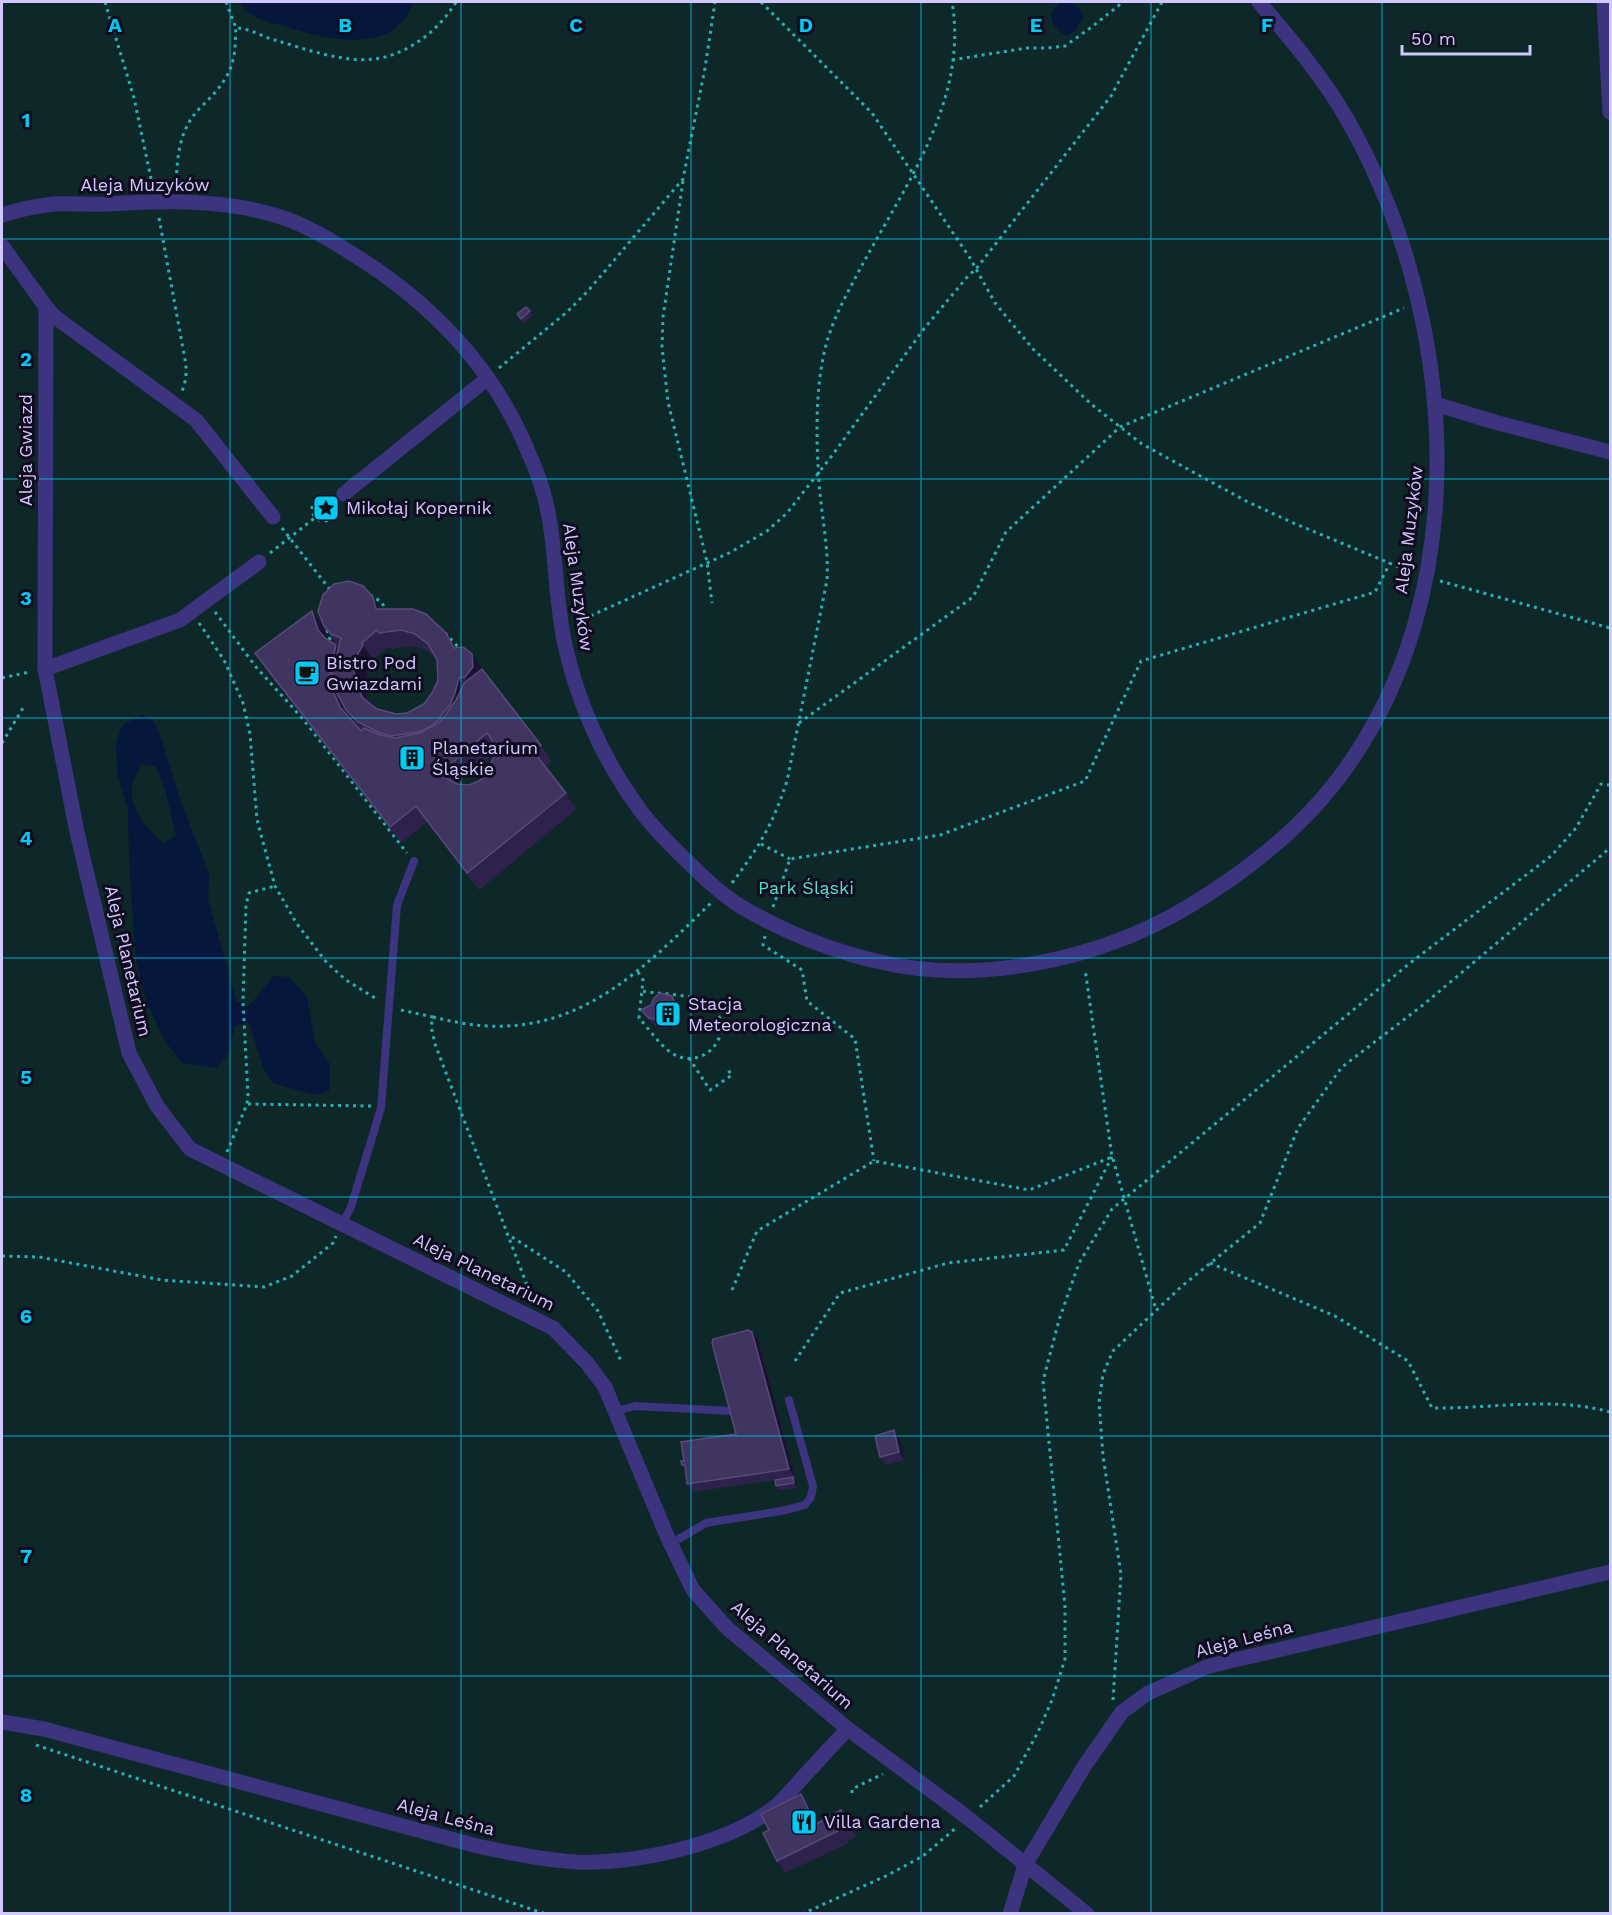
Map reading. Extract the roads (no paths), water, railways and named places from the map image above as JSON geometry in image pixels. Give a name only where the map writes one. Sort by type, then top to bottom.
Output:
[{"type":"street","name":"Aleja Muzyków","points":[[2,215],[53,204],[176,201],[245,208],[290,219],[338,245],[391,279],[430,311],[456,338],[488,378],[516,424],[541,484],[550,524],[565,648],[583,705],[606,755],[630,798],[666,840],[735,903],[790,931],[870,960],[921,970],[1008,967],[1082,952],[1124,938],[1157,923],[1219,887],[1265,854],[1288,834],[1327,793],[1353,758],[1388,696],[1409,640],[1426,577],[1437,476],[1435,404],[1419,302],[1398,234],[1360,144],[1344,113],[1318,76],[1258,2]]},
{"type":"street","points":[[1604,2],[1611,112]]},
{"type":"street","points":[[2,246],[55,317],[196,420],[273,517]]},
{"type":"street","name":"Aleja Gwiazd","points":[[45,669],[46,307]]},
{"type":"street","points":[[344,494],[488,378]]},
{"type":"street","points":[[1435,404],[1611,452]]},
{"type":"street","points":[[45,669],[180,620],[259,562]]},
{"type":"street","name":"Aleja Planetarium","points":[[45,669],[77,832],[129,1053],[157,1106],[190,1149],[553,1328],[587,1363],[605,1388],[670,1544],[693,1590],[727,1628],[848,1729],[898,1764],[1087,1914]]},
{"type":"street","name":"Aleja Leśna","points":[[1010,1914],[1025,1865],[1085,1765],[1122,1712],[1148,1693],[1209,1666],[1611,1572]]},
{"type":"street","name":"Aleja Leśna","points":[[2,1722],[44,1729],[477,1846],[531,1856],[590,1862],[666,1852],[734,1831],[777,1805],[848,1729]]},
{"type":"lane","points":[[342,1224],[351,1207],[381,1108],[397,905],[414,861]]},
{"type":"lane","points":[[670,1544],[706,1523],[781,1512],[805,1505],[811,1497],[813,1486],[789,1400]]},
{"type":"lane","points":[[616,1411],[634,1406],[731,1411]]},
{"type":"water","points":[[239,2],[413,2],[404,19],[391,31],[359,40],[321,36],[266,21],[249,13]]},
{"type":"water","points":[[1061,2],[1075,5],[1083,17],[1075,31],[1068,35],[1058,30],[1052,19],[1052,11]]},
{"type":"water","points":[[143,715],[152,720],[158,729],[181,802],[209,874],[208,900],[237,1002],[243,1002],[248,1007],[274,976],[289,977],[307,997],[315,1042],[330,1064],[329,1091],[315,1095],[273,1083],[263,1068],[249,1022],[235,1026],[228,1054],[217,1068],[182,1063],[165,1041],[146,1001],[136,961],[128,809],[118,777],[116,745],[121,728]],"holes":[[[142,764],[156,767],[165,789],[176,835],[164,843],[139,817],[132,797],[132,786]]]},
{"type":"place","name":"Mikołaj Kopernik","points":[[326,508]]},
{"type":"place","name":"Bistro Pod Gwiazdami","points":[[307,673]]},
{"type":"place","name":"Planetarium Śląskie","points":[[412,758]]},
{"type":"place","name":"Stacja Meteorologiczna","points":[[668,1014]]},
{"type":"place","name":"Villa Gardena","points":[[804,1822]]},
{"type":"park label","name":"Park Śląski","points":[[806,888]]}]
